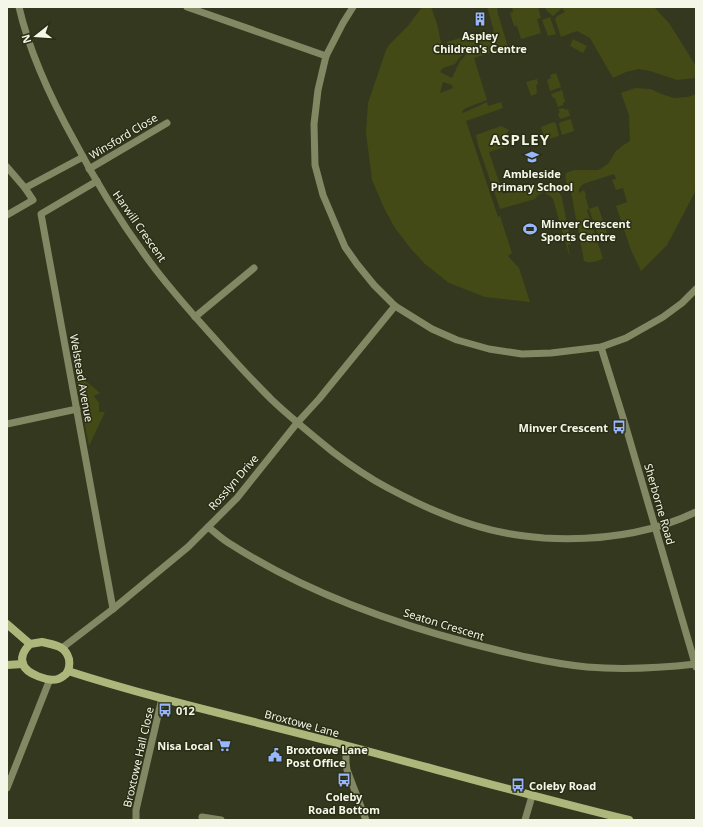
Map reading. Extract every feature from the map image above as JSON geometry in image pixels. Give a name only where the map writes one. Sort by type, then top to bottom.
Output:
[{"type":"main road","points":[[7,624],[30,644]]},
{"type":"main road","points":[[42,642],[62,648],[69,658],[70,664],[68,671],[57,680],[50,680],[28,671],[23,664],[22,656],[24,650],[30,644],[42,642]]},
{"type":"main road","points":[[7,665],[23,664]]},
{"type":"main road","name":"Broxtowe Lane","points":[[68,671],[162,698],[532,796],[629,820]]},
{"type":"street","name":"Harwill Crescent","points":[[19,7],[35,59],[58,110],[96,181],[150,262],[195,317],[246,374],[297,423],[351,465],[386,488],[454,519],[512,535],[571,539],[595,538],[656,528],[696,512]]},
{"type":"street","points":[[187,7],[326,56]]},
{"type":"street","points":[[353,7],[343,22],[326,56],[318,90],[314,124],[315,165],[323,195],[345,247],[374,285],[395,306],[432,329],[457,340],[489,349],[522,354],[551,353],[601,347],[626,338],[663,317],[682,303],[696,289]]},
{"type":"street","name":"Winsford Close","points":[[89,169],[167,123]]},
{"type":"street","points":[[25,188],[82,156]]},
{"type":"street","points":[[7,167],[33,200],[7,215]]},
{"type":"street","name":"Welstead Avenue","points":[[96,181],[41,214],[113,609]]},
{"type":"street","points":[[195,317],[254,268]]},
{"type":"street","name":"Rosslyn Drive","points":[[62,648],[113,609],[188,547],[208,527],[236,498],[395,306]]},
{"type":"street","name":"Sherborne Road","points":[[601,347],[696,665]]},
{"type":"street","points":[[7,424],[76,409]]},
{"type":"street","name":"Seaton Crescent","points":[[208,527],[230,544],[260,562],[319,592],[365,610],[437,634],[511,654],[586,667],[660,668],[696,665]]},
{"type":"street","points":[[7,788],[50,680]]},
{"type":"street","name":"Broxtowe Hall Close","points":[[136,820],[136,810],[162,698]]},
{"type":"street","points":[[346,746],[347,770],[366,820]]},
{"type":"street","points":[[525,820],[532,796]]},
{"type":"street","points":[[202,817],[220,820]]},
{"type":"green space","points":[[422,7],[431,7],[437,24],[442,47],[447,47],[447,42],[470,35],[472,39],[475,39],[479,52],[481,51],[478,40],[493,35],[492,32],[494,31],[487,7],[497,7],[508,47],[474,58],[487,100],[462,111],[463,113],[487,102],[488,106],[501,102],[503,108],[466,121],[498,217],[500,216],[512,253],[508,256],[519,268],[530,302],[485,297],[449,283],[425,264],[411,249],[395,228],[385,210],[372,180],[366,133],[368,103],[386,50],[407,27]],"holes":[[[467,53],[460,61],[452,78],[440,72],[443,68],[455,64],[461,56]],[[443,82],[452,85],[453,88],[440,93]]]},
{"type":"green space","points":[[512,7],[538,7],[541,18],[537,19],[541,33],[521,39],[517,26],[514,26],[510,13],[513,12]]},
{"type":"green space","points":[[544,7],[654,7],[669,23],[696,66],[696,78],[677,80],[639,69],[626,72],[613,78],[590,38],[577,31],[561,37],[555,19],[557,16],[565,12],[562,8],[553,16]]},
{"type":"green space","points":[[550,17],[556,34],[548,36],[542,20]]},
{"type":"green space","points":[[573,39],[587,46],[583,53],[570,46]]},
{"type":"green space","points":[[556,73],[561,87],[550,91],[547,80],[551,78],[550,75]]},
{"type":"green space","points":[[537,79],[538,84],[536,85],[536,94],[531,96],[526,82]]},
{"type":"green space","points":[[635,88],[651,89],[674,98],[688,97],[696,94],[696,186],[694,194],[667,245],[641,271],[631,250],[616,206],[627,202],[623,188],[616,190],[612,180],[616,179],[614,174],[583,184],[579,189],[579,193],[584,190],[589,209],[587,210],[603,259],[586,262],[584,261],[571,192],[566,181],[566,173],[574,170],[598,170],[602,168],[608,164],[616,151],[630,141],[629,115],[621,93]]},
{"type":"green space","points":[[562,90],[565,102],[563,105],[558,107],[555,98],[553,98],[551,94]]},
{"type":"green space","points":[[564,108],[565,110],[568,109],[570,116],[560,119],[558,114],[560,112],[558,109]]},
{"type":"green space","points":[[571,119],[574,131],[562,135],[559,124]]},
{"type":"green space","points":[[554,122],[556,124],[559,136],[545,140],[541,127]]},
{"type":"green space","points":[[501,126],[509,130],[505,136],[508,146],[489,152],[503,194],[529,186],[529,183],[543,185],[542,193],[535,199],[500,209],[476,135]]},
{"type":"green space","points":[[548,184],[558,190],[562,198],[571,244],[568,245],[570,258],[553,199],[546,194]]},
{"type":"green space","points":[[598,206],[607,233],[598,235],[589,209]]},
{"type":"green space","points":[[75,372],[100,393],[94,396],[99,403],[99,412],[105,412],[89,446]]},
{"type":"place","name":"Aspley Children's Centre","points":[[480,19]]},
{"type":"place","name":"Ambleside Primary School","points":[[532,157]]},
{"type":"place","name":"Minver Crescent Sports Centre","points":[[530,229]]},
{"type":"place","name":"Minver Crescent","points":[[619,427]]},
{"type":"place","name":"012","points":[[165,710]]},
{"type":"place","name":"Nisa Local","points":[[224,745]]},
{"type":"place","name":"Broxtowe Lane Post Office","points":[[275,755]]},
{"type":"place","name":"Coleby Road Bottom","points":[[344,780]]},
{"type":"place","name":"Coleby Road","points":[[518,785]]},
{"type":"district","name":"ASPLEY","points":[[520,139]]}]
